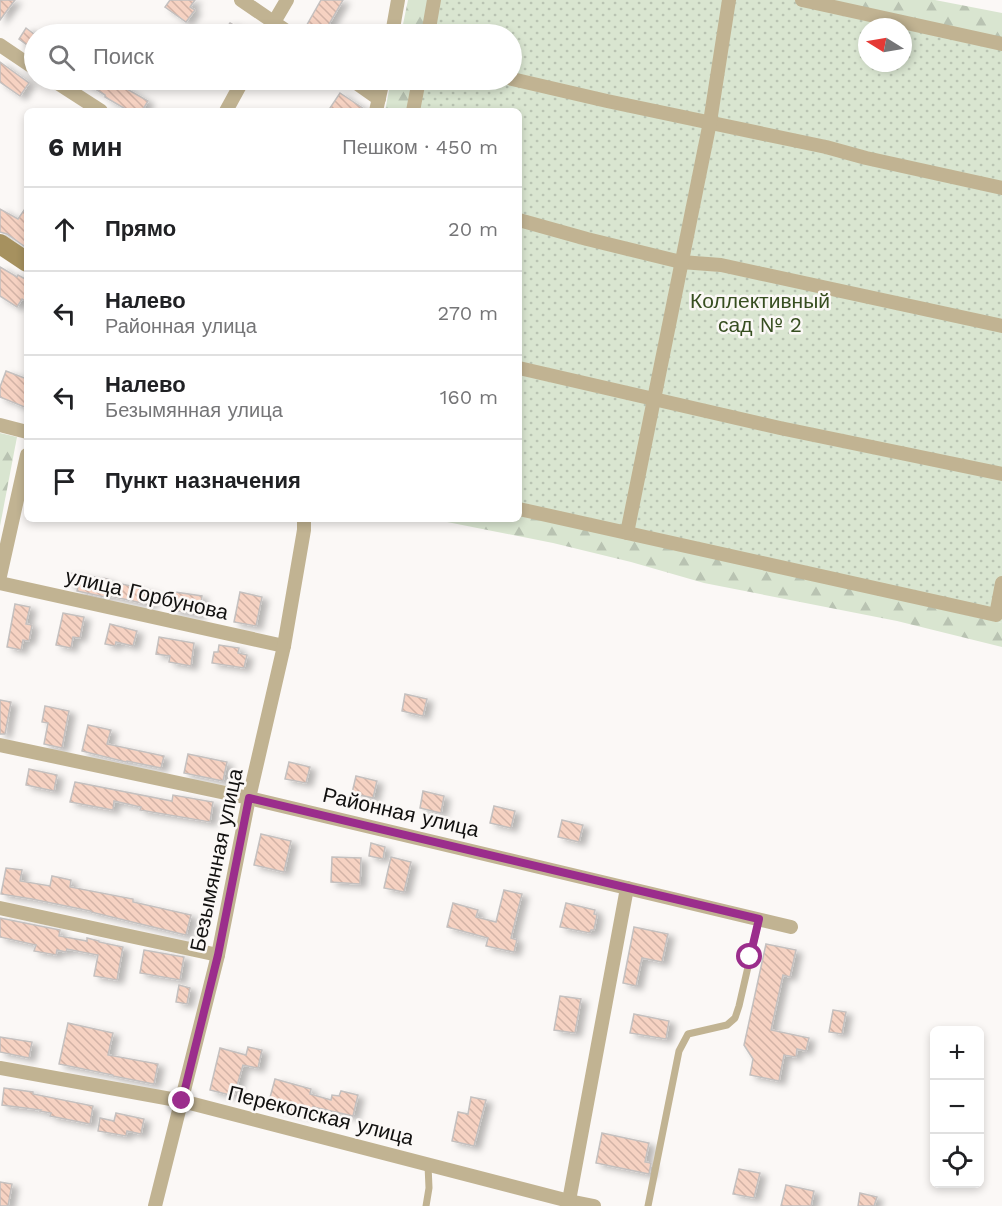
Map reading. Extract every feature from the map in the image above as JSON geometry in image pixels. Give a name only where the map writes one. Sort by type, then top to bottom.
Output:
[{"type":"street","points":[[241,0],[278,24]]},
{"type":"street","points":[[272,24],[287,0]]},
{"type":"street","points":[[394,24],[399,0]]},
{"type":"street","points":[[430,24],[434,0]]},
{"type":"street","points":[[627,533],[710,122],[729,0]]},
{"type":"street","points":[[802,0],[1002,44]]},
{"type":"street","points":[[0,45],[24,61]]},
{"type":"street","points":[[522,81],[1002,188]]},
{"type":"street","points":[[68,90],[96,108]]},
{"type":"street","points":[[228,108],[238,90]]},
{"type":"street","points":[[362,90],[377,105]]},
{"type":"street","points":[[377,105],[381,90]]},
{"type":"street","points":[[413,108],[417,90]]},
{"type":"street","points":[[522,221],[681,262],[721,265],[1002,326]]},
{"type":"street","points":[[0,244],[24,259]]},
{"type":"street","points":[[522,369],[780,429],[1002,474]]},
{"type":"street","points":[[0,425],[24,431]]},
{"type":"street","points":[[0,576],[24,468]]},
{"type":"street","points":[[522,510],[996,615],[1002,583]]},
{"type":"street","name":"Безымянная улица","points":[[155,1206],[218,955],[249,798],[284,646],[304,522]]},
{"type":"street","name":"улица Горбунова","points":[[0,583],[284,646]]},
{"type":"street","name":"Районная улица","points":[[0,745],[249,798],[791,927]]},
{"type":"street","points":[[568,1204],[627,888]]},
{"type":"street","points":[[0,909],[218,955]]},
{"type":"street","name":"Перекопская улица","points":[[0,1068],[182,1101],[568,1204],[594,1206]]},
{"type":"lane","points":[[648,1206],[680,1051],[688,1034],[727,1024],[735,1018],[759,919]]},
{"type":"lane","points":[[426,1206],[429,1188],[428,1165]]},
{"type":"green space","points":[[408,0],[432,0],[426,24],[403,24]]},
{"type":"green space","name":"Коллективный сад № 2","points":[[432,0],[818,0],[905,18],[858,18],[858,72],[912,72],[912,19],[1002,38],[1002,623],[522,515],[522,108],[410,108],[413,90],[522,90],[522,24],[426,24]]},
{"type":"green space","points":[[818,0],[935,0],[1002,13],[1002,38],[912,18]]},
{"type":"green space","points":[[389,90],[413,90],[410,108],[386,108]]},
{"type":"green space","points":[[0,433],[17,437],[0,526]]},
{"type":"green space","points":[[522,515],[1002,623],[1002,647],[897,621],[704,583],[553,543],[447,522],[522,522]]},
{"type":"building","points":[[0,0],[15,0],[0,20]]},
{"type":"building","points":[[170,0],[195,0],[190,7],[195,10],[186,22],[165,7]]},
{"type":"building","points":[[321,0],[343,0],[329,24],[307,24]]},
{"type":"building","points":[[24,31],[24,43],[19,39]]},
{"type":"building","points":[[0,62],[24,79],[24,90],[20,96],[0,82]]},
{"type":"building","points":[[97,90],[129,90],[148,101],[144,108],[124,108]]},
{"type":"building","points":[[340,93],[362,108],[330,108]]},
{"type":"building","points":[[0,209],[18,219],[24,210],[24,246],[0,232]]},
{"type":"building","points":[[0,267],[24,278],[24,300],[22,299],[17,307],[0,296]]},
{"type":"building","points":[[6,371],[24,378],[24,407],[0,397],[0,387]]},
{"type":"building","points":[[70,573],[108,579],[108,581],[154,591],[151,605],[77,591],[78,586],[68,584]]},
{"type":"building","points":[[175,592],[202,596],[199,615],[172,610]]},
{"type":"building","points":[[240,592],[262,597],[256,626],[234,622]]},
{"type":"building","points":[[15,604],[30,607],[26,624],[32,625],[29,641],[23,640],[21,650],[7,647]]},
{"type":"building","points":[[63,613],[84,617],[80,638],[73,637],[71,648],[56,645]]},
{"type":"building","points":[[110,624],[137,631],[133,646],[116,642],[115,646],[105,644]]},
{"type":"building","points":[[159,637],[194,643],[191,666],[169,662],[170,656],[156,654]]},
{"type":"building","points":[[219,645],[239,648],[238,653],[247,655],[244,668],[212,663],[214,652],[218,652]]},
{"type":"building","points":[[405,694],[427,699],[423,716],[402,711]]},
{"type":"building","points":[[0,700],[11,702],[5,734],[0,734]]},
{"type":"building","points":[[45,706],[69,711],[62,748],[44,744],[48,723],[42,722]]},
{"type":"building","points":[[88,725],[111,730],[107,744],[164,756],[161,768],[82,751]]},
{"type":"building","points":[[188,754],[227,762],[223,781],[184,773]]},
{"type":"building","points":[[289,762],[310,767],[306,783],[285,779]]},
{"type":"building","points":[[29,769],[57,775],[54,791],[26,785]]},
{"type":"building","points":[[356,776],[377,781],[373,798],[352,793]]},
{"type":"building","points":[[75,782],[172,801],[173,795],[213,802],[210,822],[140,810],[141,807],[114,801],[113,810],[70,802]]},
{"type":"building","points":[[423,791],[444,796],[441,813],[420,808]]},
{"type":"building","points":[[494,806],[515,811],[511,828],[490,823]]},
{"type":"building","points":[[562,820],[583,825],[579,842],[558,837]]},
{"type":"building","points":[[261,834],[291,841],[284,872],[254,865]]},
{"type":"building","points":[[371,843],[385,847],[383,859],[369,856]]},
{"type":"building","points":[[332,857],[361,858],[360,884],[331,882]]},
{"type":"building","points":[[391,857],[411,862],[404,892],[384,888]]},
{"type":"building","points":[[6,868],[22,870],[20,881],[50,886],[52,876],[71,880],[70,887],[133,899],[133,902],[191,915],[186,935],[91,911],[1,894]]},
{"type":"building","points":[[504,890],[522,894],[511,938],[517,940],[514,952],[486,946],[488,938],[447,927],[453,903],[478,910],[476,917],[496,922]]},
{"type":"building","points":[[566,903],[595,910],[594,914],[597,915],[594,930],[590,933],[560,927]]},
{"type":"building","points":[[0,918],[60,930],[59,936],[87,941],[87,938],[123,947],[117,980],[94,976],[98,955],[67,949],[66,952],[57,950],[56,955],[34,951],[36,945],[0,937]]},
{"type":"building","points":[[634,927],[668,934],[662,962],[642,958],[636,986],[623,983]]},
{"type":"building","points":[[766,944],[796,950],[790,977],[783,975],[771,1030],[809,1038],[806,1051],[797,1049],[796,1057],[784,1055],[779,1081],[750,1075],[753,1059],[744,1045]]},
{"type":"building","points":[[144,950],[184,957],[180,980],[140,973]]},
{"type":"building","points":[[179,985],[190,988],[187,1004],[176,1002]]},
{"type":"building","points":[[560,996],[581,999],[575,1033],[554,1030]]},
{"type":"building","points":[[833,1010],[846,1012],[842,1034],[829,1032]]},
{"type":"building","points":[[634,1014],[669,1021],[666,1039],[630,1033]]},
{"type":"building","points":[[68,1023],[113,1033],[108,1055],[158,1064],[154,1084],[59,1064]]},
{"type":"building","points":[[0,1037],[32,1042],[29,1058],[0,1052]]},
{"type":"building","points":[[248,1047],[262,1050],[258,1068],[243,1065],[234,1096],[210,1090],[220,1048],[246,1055]]},
{"type":"building","points":[[275,1079],[311,1089],[310,1094],[331,1100],[332,1095],[339,1096],[341,1091],[358,1095],[353,1116],[313,1107],[312,1111],[306,1109],[304,1115],[268,1105]]},
{"type":"building","points":[[4,1088],[33,1092],[33,1094],[93,1106],[90,1124],[50,1116],[51,1113],[41,1110],[2,1105]]},
{"type":"building","points":[[471,1097],[486,1100],[474,1146],[452,1141],[458,1112],[468,1114]]},
{"type":"building","points":[[116,1113],[144,1119],[141,1134],[127,1131],[126,1136],[98,1131],[100,1118],[114,1121]]},
{"type":"building","points":[[602,1133],[649,1143],[645,1162],[651,1163],[649,1174],[596,1163]]},
{"type":"building","points":[[739,1169],[760,1173],[754,1198],[733,1194]]},
{"type":"building","points":[[0,1182],[12,1184],[8,1206],[0,1206]]},
{"type":"building","points":[[786,1185],[814,1191],[811,1206],[781,1206]]},
{"type":"building","points":[[860,1193],[877,1197],[874,1206],[858,1206]]},
{"type":"route","points":[[182,1101],[218,955],[249,798],[759,919],[750,957]]}]
